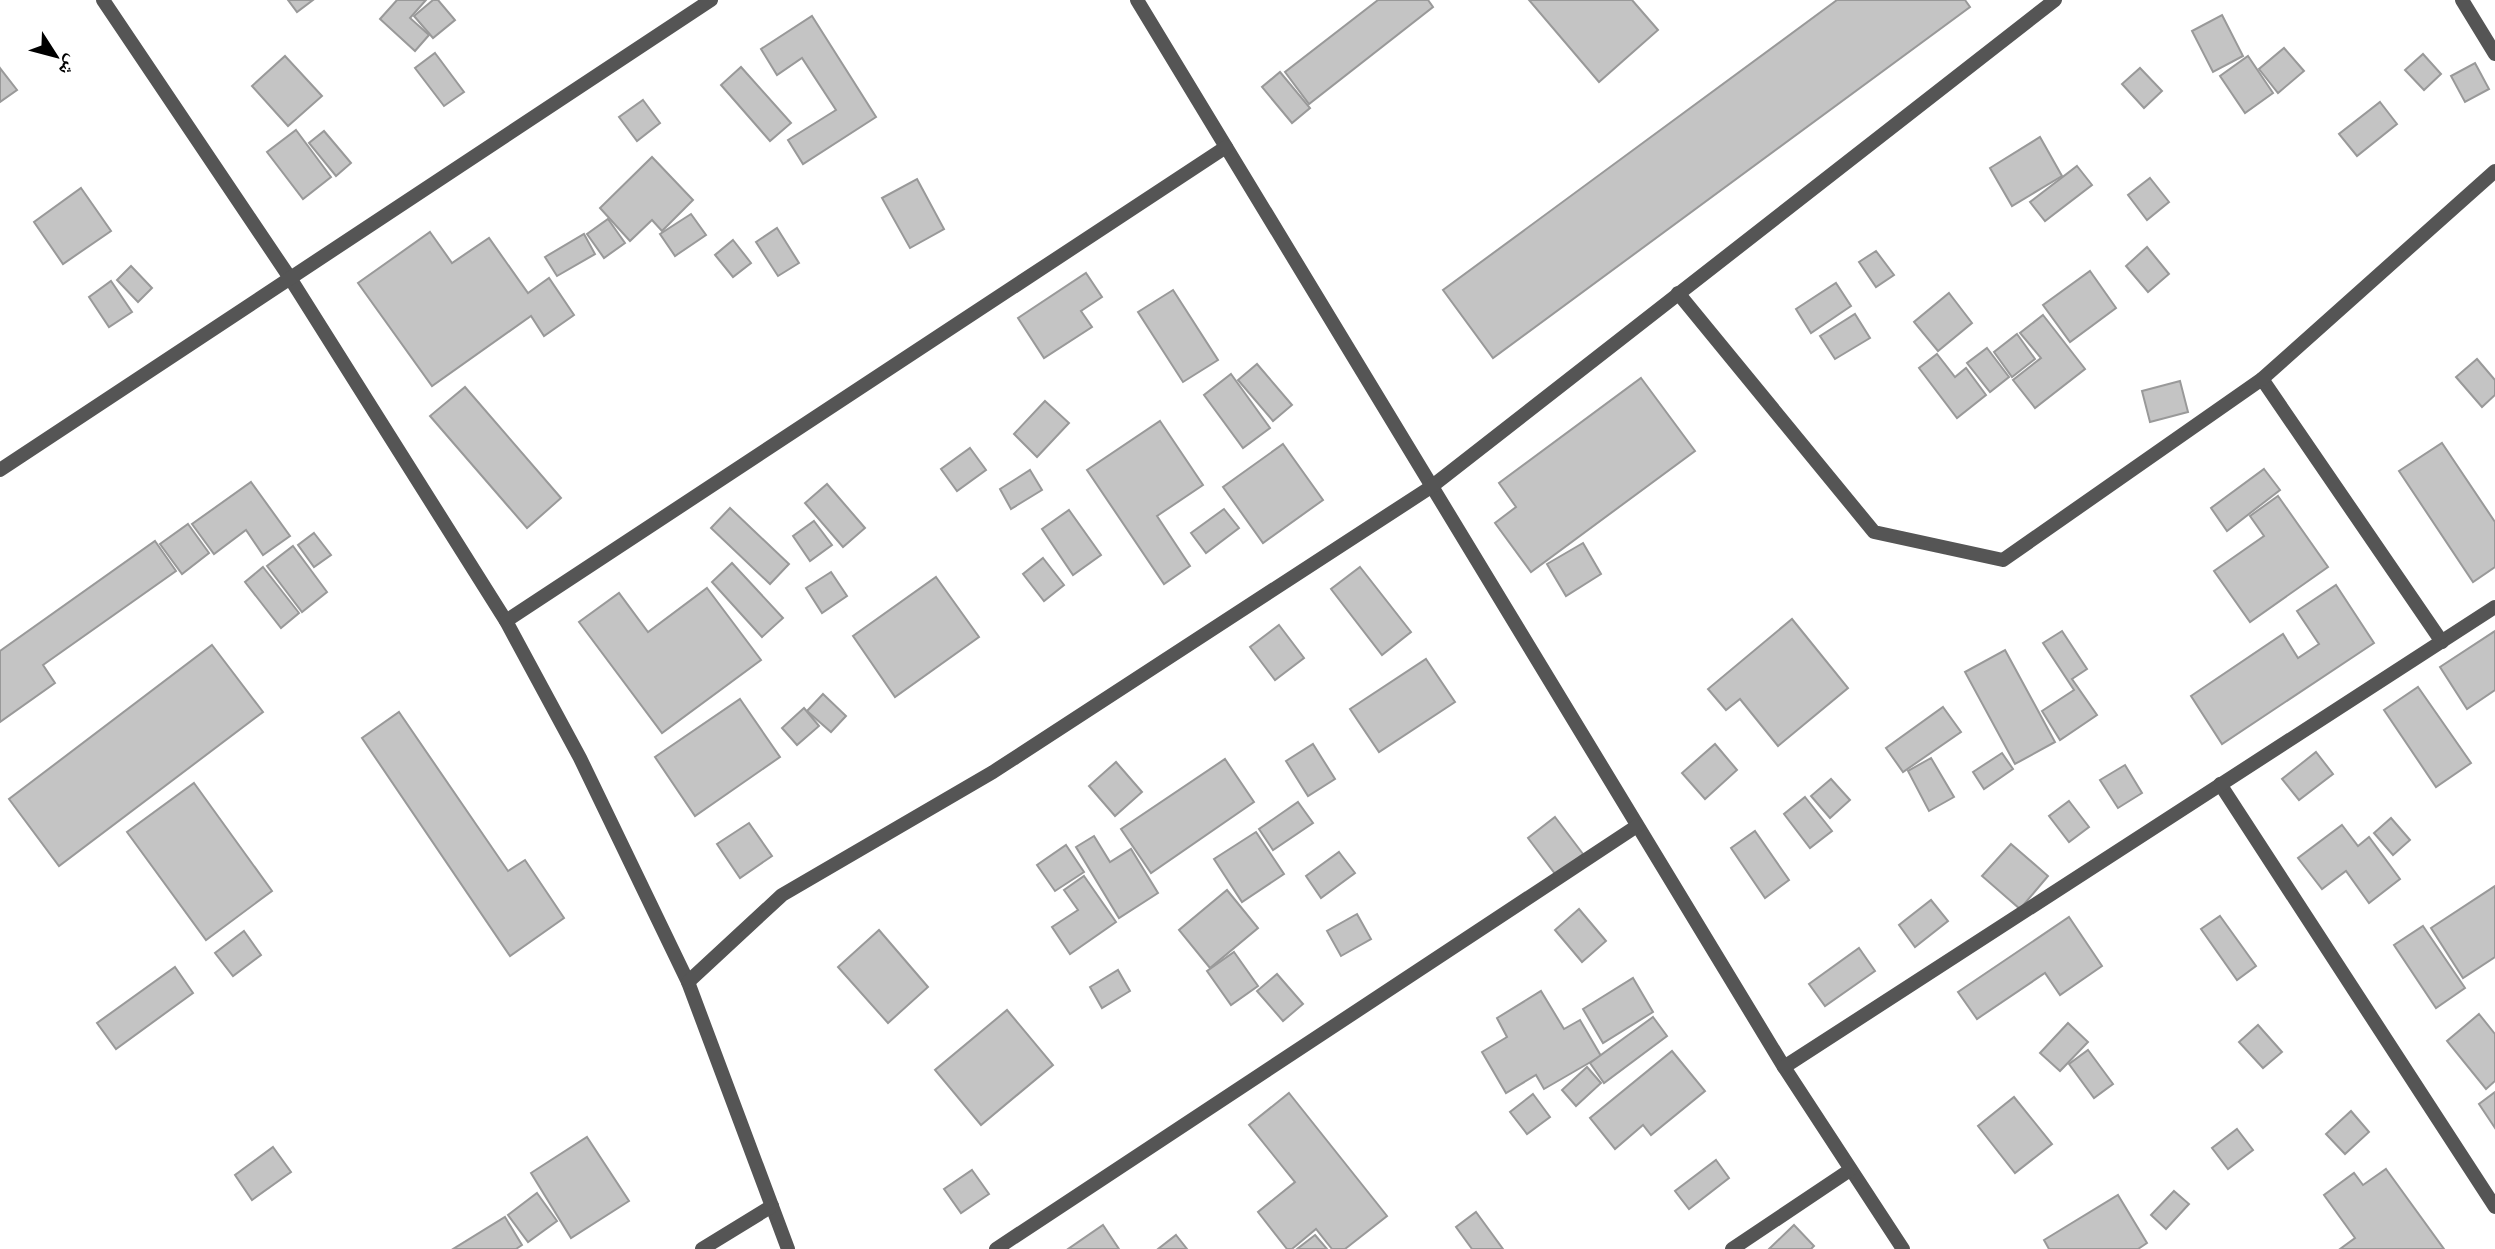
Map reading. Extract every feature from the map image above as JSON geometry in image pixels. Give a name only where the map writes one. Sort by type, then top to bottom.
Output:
[{"type":"street","points":[[103,0],[290,278],[506,621],[580,758],[688,982],[788,1249]]},
{"type":"street","points":[[0,470],[711,0]]},
{"type":"street","points":[[1137,0],[1784,1067],[1903,1249]]},
{"type":"street","points":[[688,982],[782,895],[993,772],[1431,487],[2054,0]]},
{"type":"street","points":[[2462,0],[2495,54]]},
{"type":"street","points":[[506,621],[1226,148]]},
{"type":"street","points":[[1678,293],[1874,532],[2003,560],[2262,379],[2495,171]]},
{"type":"street","points":[[2262,379],[2442,642]]},
{"type":"street","points":[[1784,1067],[2495,607]]},
{"type":"street","points":[[2220,784],[2495,1207]]},
{"type":"street","points":[[996,1249],[1637,826]]},
{"type":"street","points":[[1731,1249],[1850,1170]]},
{"type":"street","points":[[702,1249],[772,1206]]},
{"type":"building","points":[[288,0],[313,0],[297,12]]},
{"type":"building","points":[[397,0],[426,0],[410,18],[429,35],[415,51],[380,19]]},
{"type":"building","points":[[433,0],[438,0],[455,20],[433,38],[414,16]]},
{"type":"building","points":[[1378,0],[1428,0],[1433,7],[1309,104],[1285,72]]},
{"type":"building","points":[[1529,0],[1632,0],[1658,30],[1599,82]]},
{"type":"building","points":[[1837,0],[1965,0],[1970,7],[1493,358],[1443,290]]},
{"type":"building","points":[[2222,15],[2243,56],[2213,72],[2192,31]]},
{"type":"building","points":[[812,16],[876,117],[803,164],[788,140],[836,110],[802,58],[777,75],[761,49]]},
{"type":"building","points":[[2284,48],[2304,71],[2278,93],[2259,69]]},
{"type":"building","points":[[435,53],[464,92],[444,106],[415,68]]},
{"type":"building","points":[[2423,54],[2441,74],[2424,90],[2405,70]]},
{"type":"building","points":[[285,56],[322,96],[288,126],[252,86]]},
{"type":"building","points":[[2248,56],[2273,93],[2245,113],[2220,76]]},
{"type":"building","points":[[2475,63],[2489,89],[2465,102],[2451,76]]},
{"type":"building","points":[[741,67],[791,123],[770,141],[721,85]]},
{"type":"building","points":[[0,68],[17,90],[0,102]]},
{"type":"building","points":[[2140,68],[2162,91],[2144,108],[2122,84]]},
{"type":"building","points":[[1280,72],[1310,108],[1292,123],[1262,87]]},
{"type":"building","points":[[643,100],[660,123],[637,141],[619,117]]},
{"type":"building","points":[[2380,102],[2397,124],[2357,156],[2339,134]]},
{"type":"building","points":[[296,130],[331,177],[303,199],[267,152]]},
{"type":"building","points":[[324,131],[351,163],[336,176],[309,143]]},
{"type":"building","points":[[2040,137],[2062,176],[2012,206],[1990,168]]},
{"type":"building","points":[[652,157],[693,200],[662,231],[652,220],[630,241],[600,208]]},
{"type":"building","points":[[2077,166],[2092,185],[2045,221],[2030,202]]},
{"type":"building","points":[[2150,178],[2169,202],[2147,220],[2128,195]]},
{"type":"building","points":[[917,179],[944,229],[910,248],[882,198]]},
{"type":"building","points":[[81,188],[111,231],[63,264],[34,222]]},
{"type":"building","points":[[691,214],[706,235],[675,256],[660,234]]},
{"type":"building","points":[[608,219],[625,243],[604,258],[587,234]]},
{"type":"building","points":[[777,228],[799,263],[778,276],[756,242]]},
{"type":"building","points":[[430,232],[452,263],[489,238],[528,293],[549,278],[574,315],[544,336],[531,316],[432,386],[358,283]]},
{"type":"building","points":[[584,234],[595,254],[557,276],[545,257]]},
{"type":"building","points":[[733,240],[751,263],[733,277],[715,255]]},
{"type":"building","points":[[2147,247],[2169,274],[2148,292],[2126,266]]},
{"type":"building","points":[[1876,251],[1894,275],[1876,287],[1859,262]]},
{"type":"building","points":[[131,266],[152,288],[138,302],[117,280]]},
{"type":"building","points":[[2090,271],[2116,308],[2070,342],[2043,305]]},
{"type":"building","points":[[1086,273],[1102,297],[1081,311],[1092,327],[1044,358],[1018,318]]},
{"type":"building","points":[[111,281],[132,312],[109,327],[89,297]]},
{"type":"building","points":[[1836,283],[1851,306],[1811,333],[1796,309]]},
{"type":"building","points":[[1173,290],[1218,360],[1183,382],[1138,312]]},
{"type":"building","points":[[1949,293],[1972,323],[1938,351],[1914,322]]},
{"type":"building","points":[[1855,314],[1870,338],[1835,359],[1820,336]]},
{"type":"building","points":[[2043,315],[2085,369],[2035,408],[2013,380],[2041,358],[2020,333]]},
{"type":"building","points":[[2017,334],[2035,359],[2012,377],[1994,352]]},
{"type":"building","points":[[1987,348],[2009,377],[1990,392],[1967,363]]},
{"type":"building","points":[[1937,354],[1955,377],[1966,368],[1986,395],[1957,418],[1919,368]]},
{"type":"building","points":[[2477,359],[2495,380],[2495,395],[2482,407],[2456,377]]},
{"type":"building","points":[[1257,364],[1292,405],[1273,421],[1238,380]]},
{"type":"building","points":[[1231,374],[1270,428],[1243,448],[1204,395]]},
{"type":"building","points":[[1641,378],[1695,451],[1531,572],[1495,523],[1516,507],[1499,483]]},
{"type":"building","points":[[2180,381],[2188,412],[2150,422],[2142,391]]},
{"type":"building","points":[[465,387],[561,498],[527,528],[430,416]]},
{"type":"building","points":[[1045,401],[1069,423],[1037,457],[1014,434]]},
{"type":"building","points":[[1160,421],[1203,485],[1157,516],[1190,566],[1164,584],[1087,470]]},
{"type":"building","points":[[2442,443],[2495,522],[2495,567],[2473,582],[2399,471]]},
{"type":"building","points":[[1283,444],[1323,500],[1263,543],[1223,487]]},
{"type":"building","points":[[970,448],[986,470],[957,491],[941,469]]},
{"type":"building","points":[[2264,469],[2280,490],[2227,531],[2211,508]]},
{"type":"building","points":[[1030,470],[1042,490],[1011,509],[1000,489]]},
{"type":"building","points":[[251,482],[290,536],[263,555],[246,530],[214,554],[192,524]]},
{"type":"building","points":[[827,484],[865,528],[843,547],[805,503]]},
{"type":"building","points":[[2278,496],[2328,567],[2250,622],[2214,571],[2264,536],[2250,516]]},
{"type":"building","points":[[730,508],[789,564],[770,584],[711,528]]},
{"type":"building","points":[[1224,509],[1239,528],[1206,553],[1191,533]]},
{"type":"building","points":[[1069,510],[1101,555],[1073,575],[1042,529]]},
{"type":"building","points":[[814,521],[832,545],[810,561],[793,536]]},
{"type":"building","points":[[188,524],[209,553],[182,574],[160,544]]},
{"type":"building","points":[[314,533],[331,555],[314,567],[298,545]]},
{"type":"building","points":[[155,541],[176,571],[43,665],[55,683],[0,722],[0,651]]},
{"type":"building","points":[[1583,543],[1601,574],[1566,596],[1547,564]]},
{"type":"building","points":[[293,546],[327,592],[302,612],[267,566]]},
{"type":"building","points":[[1043,558],[1064,585],[1044,601],[1023,574]]},
{"type":"building","points":[[732,563],[783,618],[762,637],[712,582]]},
{"type":"building","points":[[263,567],[299,613],[281,628],[245,582]]},
{"type":"building","points":[[1360,567],[1411,632],[1382,655],[1331,589]]},
{"type":"building","points":[[831,572],[847,596],[822,613],[806,588]]},
{"type":"building","points":[[936,577],[979,637],[895,697],[853,636]]},
{"type":"building","points":[[2336,585],[2374,643],[2222,744],[2191,696],[2283,634],[2298,658],[2319,644],[2297,611]]},
{"type":"building","points":[[707,588],[761,660],[662,733],[579,622],[619,593],[648,632]]},
{"type":"building","points":[[1792,619],[1848,688],[1778,746],[1740,699],[1726,710],[1708,689]]},
{"type":"building","points":[[1279,625],[1304,658],[1275,680],[1250,647]]},
{"type":"building","points":[[2062,631],[2087,669],[2072,679],[2097,715],[2060,740],[2042,711],[2074,690],[2043,643]]},
{"type":"building","points":[[2495,631],[2495,690],[2467,709],[2440,667]]},
{"type":"building","points":[[212,645],[263,712],[59,866],[9,799]]},
{"type":"building","points":[[2005,650],[2055,742],[2015,764],[1965,672]]},
{"type":"building","points":[[1426,659],[1455,702],[1379,752],[1350,709]]},
{"type":"building","points":[[2418,687],[2471,763],[2436,787],[2384,710]]},
{"type":"building","points":[[823,694],[846,716],[831,732],[807,711]]},
{"type":"building","points":[[740,699],[780,757],[695,816],[655,757]]},
{"type":"building","points":[[1943,707],[1961,732],[1903,772],[1886,748]]},
{"type":"building","points":[[804,708],[819,726],[797,745],[782,728]]},
{"type":"building","points":[[399,712],[508,871],[525,860],[564,918],[510,956],[362,738]]},
{"type":"building","points":[[1313,744],[1335,779],[1308,796],[1286,761]]},
{"type":"building","points":[[1715,744],[1737,770],[1705,799],[1682,773]]},
{"type":"building","points":[[2316,752],[2333,774],[2299,800],[2282,779]]},
{"type":"building","points":[[2002,753],[2013,769],[1984,789],[1973,772]]},
{"type":"building","points":[[1931,758],[1954,797],[1929,811],[1908,771]]},
{"type":"building","points":[[1225,759],[1254,802],[1151,873],[1121,829]]},
{"type":"building","points":[[1116,762],[1142,792],[1115,816],[1089,786]]},
{"type":"building","points":[[2125,765],[2142,793],[2118,808],[2100,780]]},
{"type":"building","points":[[1831,779],[1850,800],[1830,818],[1811,796]]},
{"type":"building","points":[[194,783],[272,891],[206,940],[127,832]]},
{"type":"building","points":[[1805,797],[1832,831],[1810,848],[1784,814]]},
{"type":"building","points":[[2069,801],[2089,827],[2069,842],[2049,816]]},
{"type":"building","points":[[1298,802],[1313,823],[1273,850],[1259,829]]},
{"type":"building","points":[[1555,817],[1583,854],[1556,875],[1528,838]]},
{"type":"building","points":[[2391,818],[2410,840],[2393,855],[2374,833]]},
{"type":"building","points":[[749,823],[772,856],[740,878],[717,844]]},
{"type":"building","points":[[2342,825],[2358,846],[2369,837],[2400,879],[2369,903],[2346,871],[2322,889],[2298,858]]},
{"type":"building","points":[[1755,831],[1789,880],[1765,898],[1731,848]]},
{"type":"building","points":[[1256,832],[1284,874],[1242,902],[1214,859]]},
{"type":"building","points":[[1094,836],[1110,862],[1131,849],[1158,893],[1119,918],[1076,847]]},
{"type":"building","points":[[2011,844],[2048,876],[2020,909],[1982,876]]},
{"type":"building","points":[[1066,845],[1084,872],[1055,891],[1037,865]]},
{"type":"building","points":[[1339,852],[1355,873],[1321,898],[1306,876]]},
{"type":"building","points":[[1084,876],[1116,922],[1070,954],[1052,927],[1078,910],[1064,890]]},
{"type":"building","points":[[2495,886],[2495,957],[2463,978],[2431,928]]},
{"type":"building","points":[[1227,890],[1258,928],[1210,968],[1179,930]]},
{"type":"building","points":[[1931,900],[1948,921],[1915,947],[1899,925]]},
{"type":"building","points":[[1579,909],[1606,941],[1582,962],[1555,930]]},
{"type":"building","points":[[1357,914],[1371,939],[1341,956],[1327,931]]},
{"type":"building","points":[[2220,916],[2256,966],[2237,980],[2201,929]]},
{"type":"building","points":[[2069,917],[2102,966],[2060,995],[2045,973],[1977,1019],[1958,992]]},
{"type":"building","points":[[2423,926],[2465,988],[2436,1008],[2394,945]]},
{"type":"building","points":[[879,930],[928,987],[888,1023],[838,967]]},
{"type":"building","points":[[244,931],[261,955],[233,976],[215,953]]},
{"type":"building","points":[[1859,948],[1875,971],[1825,1006],[1809,984]]},
{"type":"building","points":[[1234,952],[1258,986],[1231,1005],[1207,971]]},
{"type":"building","points":[[175,967],[193,993],[116,1049],[97,1023]]},
{"type":"building","points":[[1118,970],[1130,991],[1102,1008],[1090,987]]},
{"type":"building","points":[[1277,974],[1303,1004],[1283,1021],[1257,991]]},
{"type":"building","points":[[1633,978],[1653,1012],[1603,1043],[1583,1009]]},
{"type":"building","points":[[1541,991],[1564,1029],[1580,1020],[1601,1056],[1544,1089],[1536,1075],[1506,1093],[1482,1052],[1507,1037],[1497,1018]]},
{"type":"building","points":[[1007,1010],[1053,1065],[981,1125],[935,1070]]},
{"type":"building","points":[[2479,1014],[2495,1034],[2495,1081],[2486,1089],[2447,1041]]},
{"type":"building","points":[[1653,1017],[1667,1036],[1604,1083],[1590,1063]]},
{"type":"building","points":[[2068,1023],[2088,1042],[2060,1071],[2040,1053]]},
{"type":"building","points":[[2258,1025],[2282,1052],[2263,1068],[2239,1042]]},
{"type":"building","points":[[2088,1050],[2113,1084],[2094,1098],[2069,1064]]},
{"type":"building","points":[[1672,1051],[1705,1091],[1651,1135],[1643,1125],[1615,1149],[1590,1118]]},
{"type":"building","points":[[1587,1067],[1601,1083],[1576,1106],[1562,1090]]},
{"type":"building","points":[[2495,1092],[2495,1128],[2479,1104]]},
{"type":"building","points":[[1289,1093],[1387,1216],[1345,1249],[1332,1249],[1316,1229],[1292,1249],[1287,1249],[1258,1212],[1295,1182],[1249,1125]]},
{"type":"building","points":[[1533,1094],[1550,1117],[1527,1134],[1510,1112]]},
{"type":"building","points":[[2014,1097],[2052,1144],[2015,1173],[1978,1126]]},
{"type":"building","points":[[2351,1111],[2369,1132],[2345,1154],[2326,1134]]},
{"type":"building","points":[[2237,1129],[2253,1150],[2228,1169],[2212,1148]]},
{"type":"building","points":[[587,1137],[629,1201],[571,1238],[531,1173]]},
{"type":"building","points":[[273,1147],[291,1172],[252,1200],[235,1175]]},
{"type":"building","points":[[1716,1160],[1729,1178],[1689,1209],[1675,1191]]},
{"type":"building","points":[[2386,1169],[2444,1249],[2340,1249],[2355,1238],[2324,1195],[2354,1173],[2363,1185]]},
{"type":"building","points":[[972,1170],[989,1194],[961,1213],[944,1189]]},
{"type":"building","points":[[2174,1191],[2189,1204],[2166,1229],[2151,1215]]},
{"type":"building","points":[[537,1193],[557,1221],[528,1242],[508,1215]]},
{"type":"building","points":[[2118,1195],[2147,1243],[2138,1249],[2049,1249],[2044,1240]]},
{"type":"building","points":[[1476,1212],[1503,1249],[1472,1249],[1456,1227]]},
{"type":"building","points":[[505,1217],[522,1245],[516,1249],[453,1249]]},
{"type":"building","points":[[1103,1225],[1119,1249],[1068,1249]]},
{"type":"building","points":[[1794,1225],[1814,1246],[1811,1249],[1769,1249]]},
{"type":"building","points":[[1176,1235],[1187,1249],[1158,1249]]},
{"type":"building","points":[[1315,1235],[1327,1249],[1297,1249]]}]
